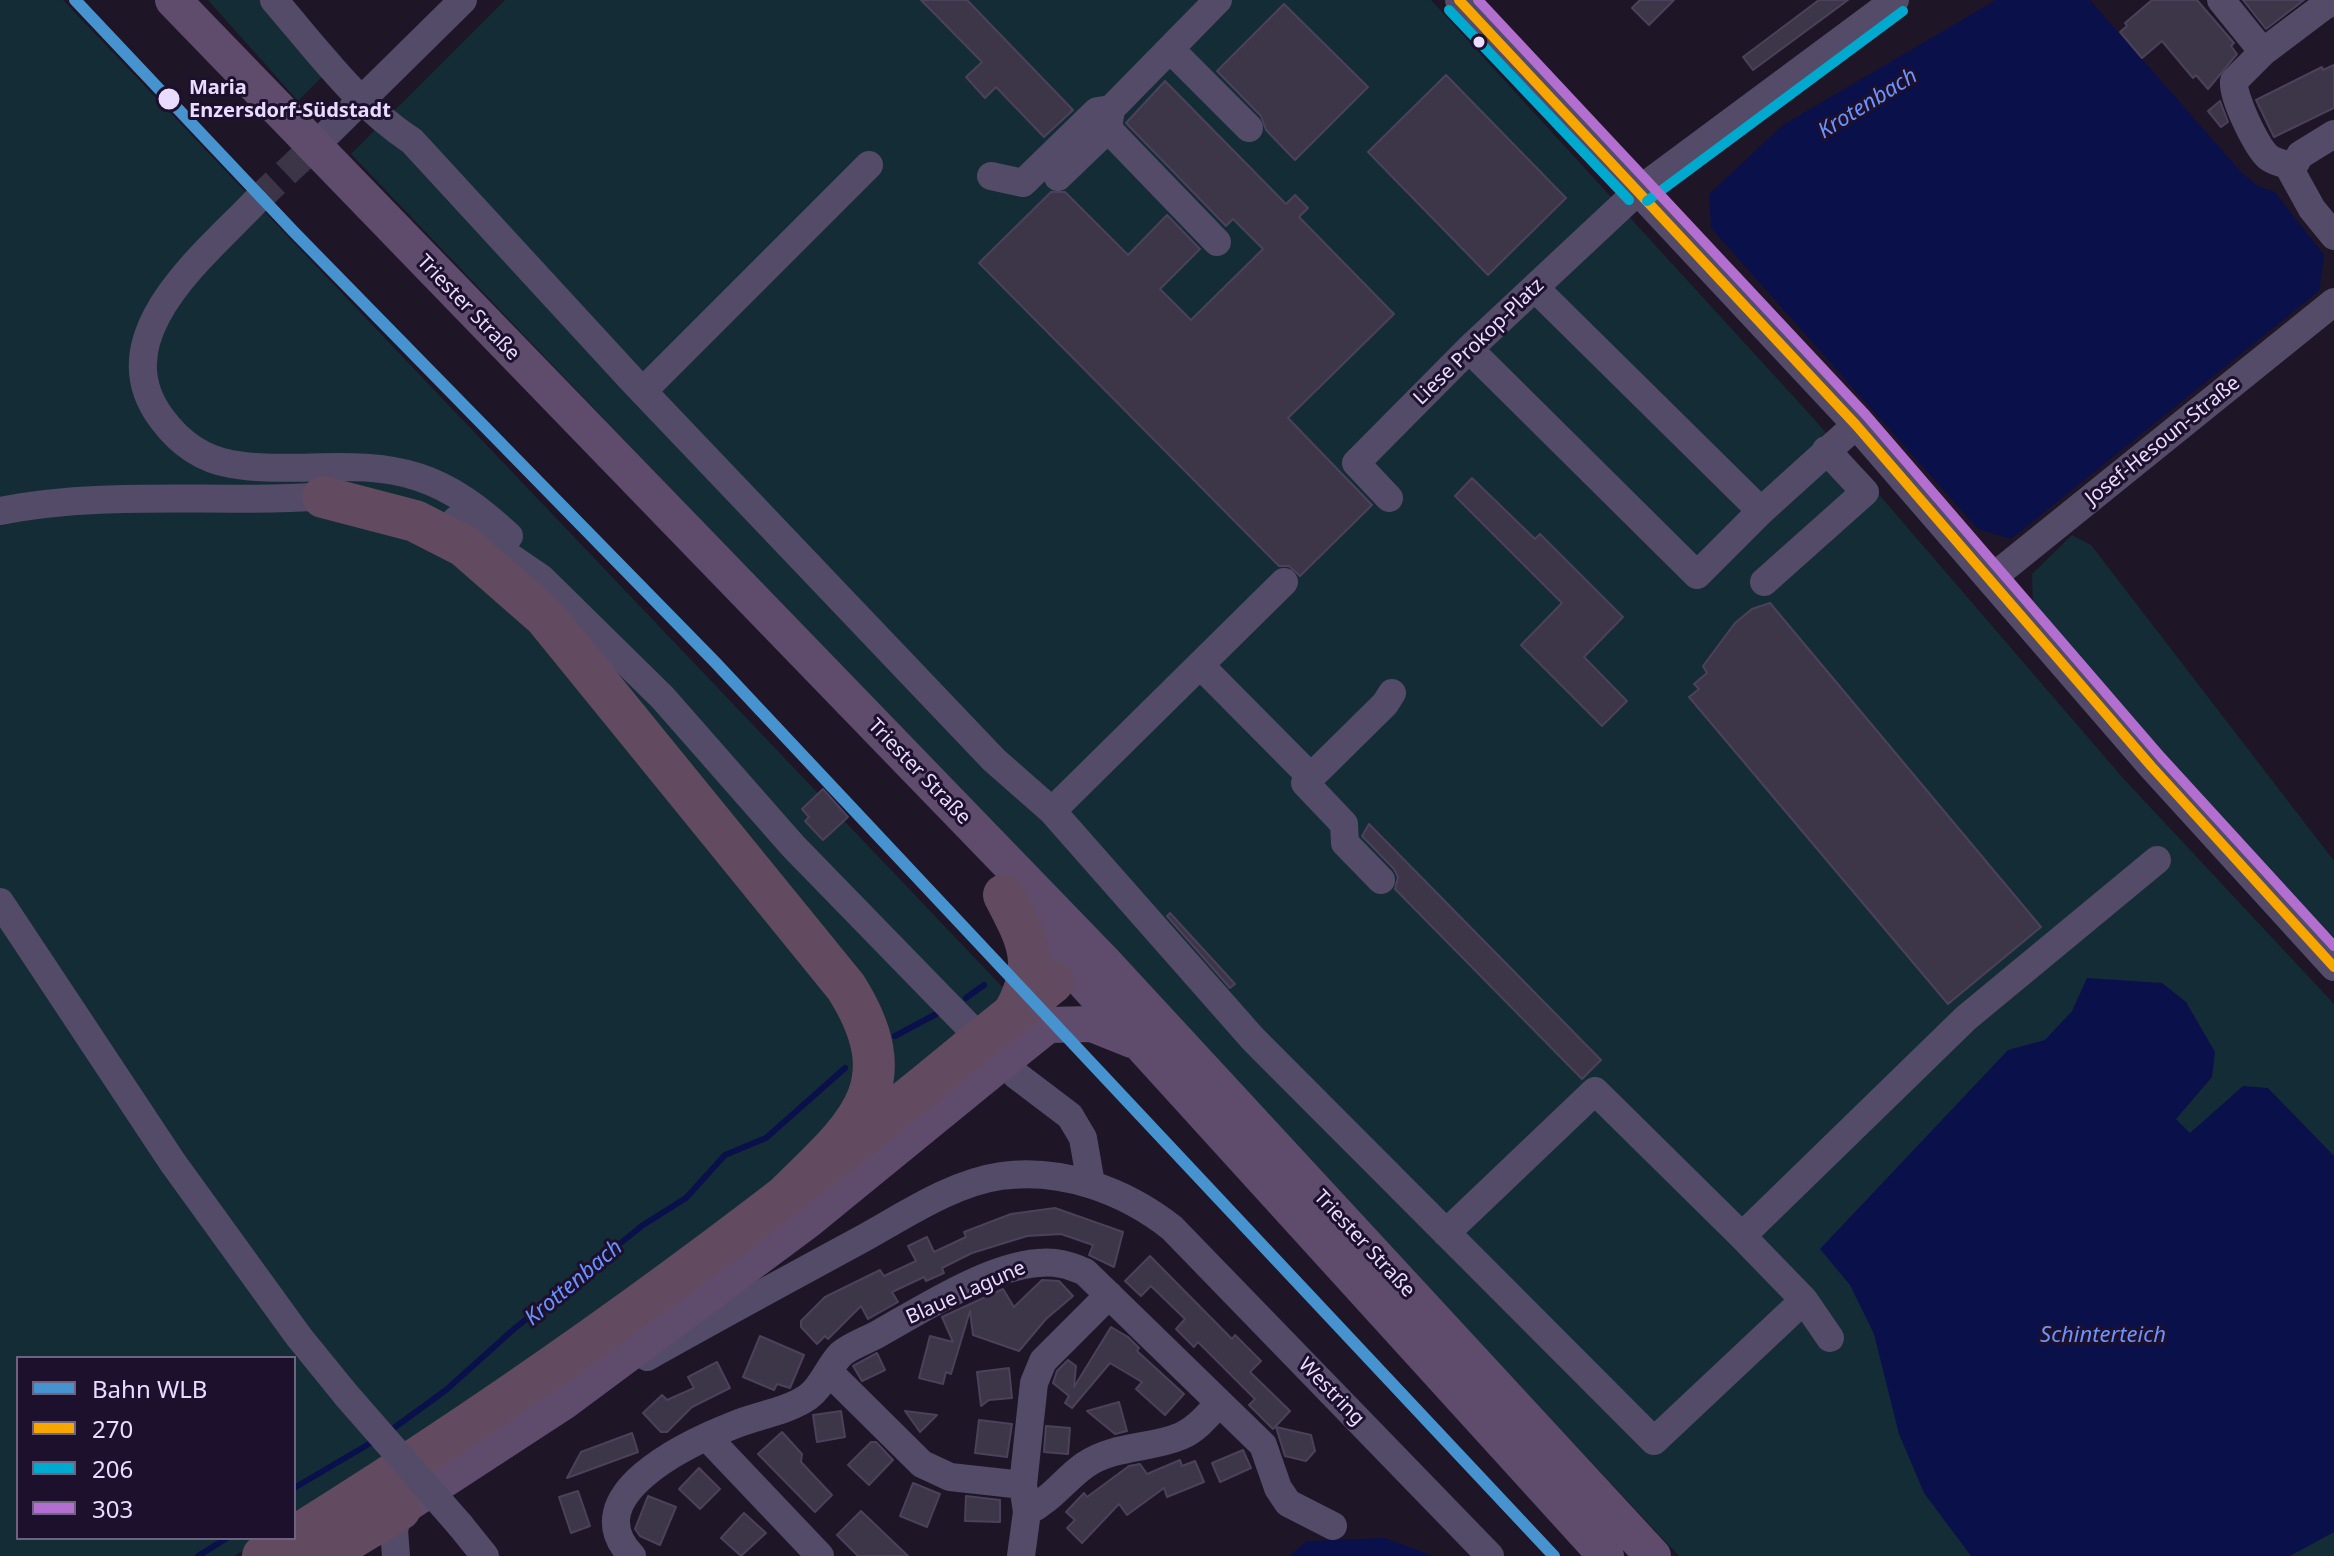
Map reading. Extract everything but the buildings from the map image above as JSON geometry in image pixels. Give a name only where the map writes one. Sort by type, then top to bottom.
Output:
[{"type":"highway","points":[[323,497],[415,521],[464,546],[545,617],[846,987],[864,1015],[873,1043],[874,1079],[861,1117],[785,1196]]},
{"type":"highway","points":[[296,1535],[410,1465],[653,1296],[785,1196],[977,1063],[1063,991],[1024,933],[1004,895]]},
{"type":"highway","points":[[322,1556],[400,1509]]},
{"type":"highway","points":[[263,1556],[288,1540]]},
{"type":"main road","name":"Triester Straße","points":[[148,0],[346,211],[1004,895]]},
{"type":"main road","name":"Triester Straße","points":[[173,0],[1063,991],[1653,1556]]},
{"type":"main road","name":"Triester Straße","points":[[1063,991],[1133,1041],[1606,1556]]},
{"type":"main road","points":[[400,1509],[562,1403],[807,1221],[977,1063]]},
{"type":"street","points":[[274,0],[361,100],[388,125],[412,141],[643,391],[994,760],[1052,811],[1253,1039],[1654,1441],[1804,1300]]},
{"type":"street","points":[[326,135],[463,0]]},
{"type":"street","points":[[1058,177],[1170,49],[1218,0]]},
{"type":"street","points":[[1459,0],[1856,425],[1992,578],[2151,766],[2334,967]]},
{"type":"street","name":"Liese Prokop-Platz","points":[[1389,498],[1356,463],[1469,349],[1639,190],[1895,0]]},
{"type":"street","points":[[2221,0],[2263,52]]},
{"type":"street","points":[[2334,2],[2324,6],[2239,73],[2233,91],[2264,152],[2292,171],[2334,236]]},
{"type":"street","points":[[1170,49],[1249,128]]},
{"type":"street","points":[[991,176],[1023,183],[1097,111],[1109,119],[1217,242]]},
{"type":"street","points":[[2229,121],[2257,169],[2270,175],[2292,171],[2309,148],[2334,134]]},
{"type":"street","points":[[643,391],[869,165]]},
{"type":"street","points":[[255,202],[173,289],[148,335],[142,356],[144,375],[158,414],[196,452],[228,464],[374,468],[419,477],[438,485],[491,520],[532,561],[541,578]]},
{"type":"street","points":[[1535,288],[1761,511]]},
{"type":"street","name":"Josef-Hesoun-Straße","points":[[1992,578],[2334,302]]},
{"type":"street","points":[[1469,349],[1697,575],[1761,511],[1856,425]]},
{"type":"street","points":[[1764,582],[1865,492],[1826,450]]},
{"type":"street","points":[[0,511],[25,506],[137,500],[323,497],[371,492],[423,504],[464,524],[541,578],[663,698],[793,846],[1016,1075],[1070,1116],[1083,1138],[1091,1184]]},
{"type":"street","points":[[1052,811],[1284,582]]},
{"type":"street","points":[[1200,665],[1311,776]]},
{"type":"street","points":[[1381,880],[1345,843],[1344,824],[1305,783],[1385,704],[1392,693]]},
{"type":"street","points":[[1742,1236],[1966,1018],[2157,860]]},
{"type":"street","points":[[0,902],[189,1186],[299,1337],[485,1556]]},
{"type":"street","points":[[1446,1233],[1595,1091],[1804,1300],[1830,1338]]},
{"type":"street","name":"Westring","points":[[562,1403],[918,1209],[973,1183],[1001,1176],[1031,1175],[1091,1184],[1141,1206],[1172,1228],[1490,1556]]},
{"type":"street","name":"Blaue Lagune","points":[[632,1556],[621,1545],[614,1524],[618,1506],[638,1479],[707,1437],[794,1405],[810,1396],[841,1355],[938,1300],[1005,1271],[1036,1263],[1062,1262],[1085,1272],[1263,1445],[1278,1488],[1288,1503],[1333,1526]]},
{"type":"street","points":[[1021,1556],[1034,1383],[1043,1361],[1109,1295]]},
{"type":"street","points":[[830,1373],[922,1464],[950,1477],[1025,1499],[1052,1498],[1085,1465],[1107,1454],[1180,1436],[1196,1427],[1219,1403]]},
{"type":"street","points":[[707,1437],[820,1556]]},
{"type":"street","points":[[396,1556],[394,1530],[400,1509]]},
{"type":"shaded area","points":[[0,0],[63,0],[1010,995],[710,1237],[296,1519],[296,1356],[16,1356],[16,1540],[262,1540],[234,1556],[0,1556]]},
{"type":"shaded area","points":[[208,0],[289,0],[342,57],[298,101]]},
{"type":"shaded area","points":[[505,0],[1431,0],[1814,419],[2122,777],[2334,1004],[2334,1556],[1679,1556],[1117,956],[351,154]]},
{"type":"shaded area","points":[[2072,535],[2091,545],[2334,861],[2334,938],[2149,741],[2033,601],[2032,574]]},
{"type":"water","name":"Krotenbach","points":[[1996,0],[2090,0],[2242,173],[2258,186],[2275,192],[2324,255],[2319,291],[2011,539],[1978,529],[1711,228],[1709,194],[1783,125]]},
{"type":"water","name":"Schinterteich","points":[[2087,978],[2162,983],[2186,1002],[2215,1052],[2212,1077],[2176,1119],[2190,1133],[2243,1086],[2268,1088],[2334,1156],[2334,1532],[2290,1556],[1971,1556],[1924,1493],[1899,1434],[1874,1334],[1850,1285],[1820,1249],[2008,1050],[2045,1040],[2072,1011]]},
{"type":"water","points":[[1384,1538],[1434,1556],[1289,1556],[1307,1541]]},
{"type":"waterway","name":"Krottenbach","points":[[966,998],[984,985]]},
{"type":"waterway","name":"Krottenbach","points":[[895,1036],[938,1013]]},
{"type":"waterway","name":"Krottenbach","points":[[387,1433],[446,1390],[514,1329],[643,1225],[686,1198],[725,1155],[766,1138],[845,1068]]},
{"type":"waterway","name":"Krottenbach","points":[[296,1487],[374,1441]]},
{"type":"waterway","name":"Krottenbach","points":[[198,1556],[224,1540]]},
{"type":"tunnel","points":[[255,202],[326,135]]},
{"type":"rail line","name":"WLB","points":[[75,0],[295,233],[714,661],[1554,1556]]},
{"type":"transit line","name":"270","points":[[1459,0],[1856,425],[2151,766],[2334,967]]},
{"type":"transit line","name":"303","points":[[1478,0],[1866,415],[2161,757],[2334,946]]},
{"type":"transit line","name":"206","points":[[1449,10],[1629,200]]},
{"type":"transit line","name":"206","points":[[1647,201],[1903,11]]},
{"type":"place","name":"Maria Enzersdorf-Südstadt","points":[[169,99]]}]
